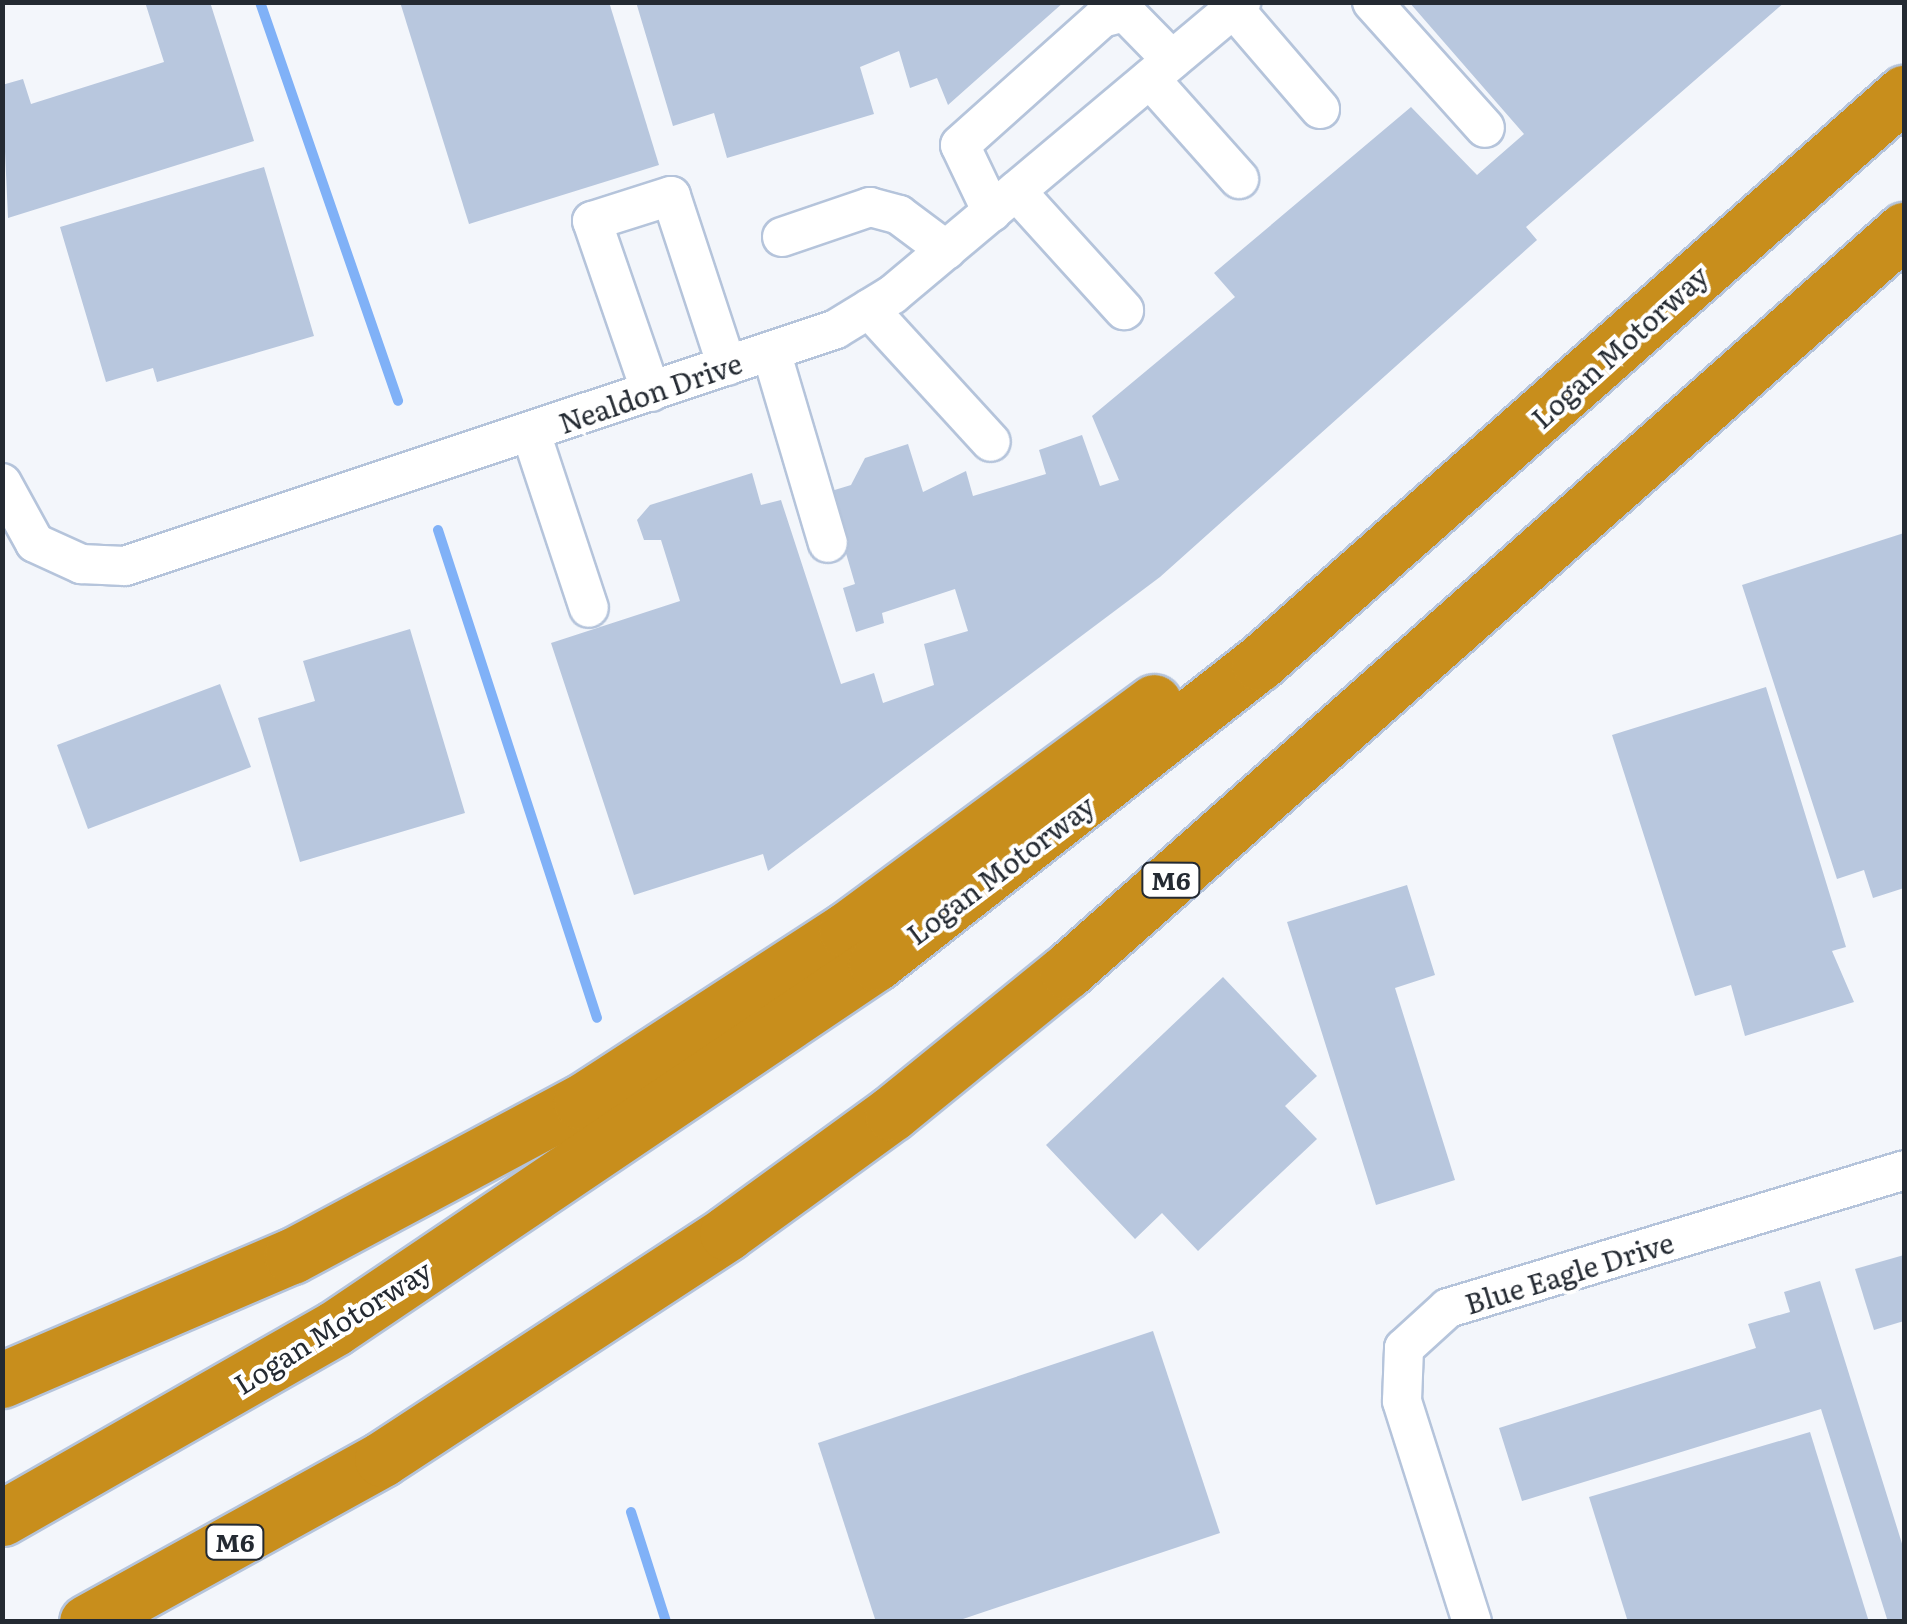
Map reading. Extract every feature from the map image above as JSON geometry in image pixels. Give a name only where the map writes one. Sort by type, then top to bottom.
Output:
[{"type":"highway","name":"Logan Motorway","points":[[2,1518],[334,1328],[876,964],[1082,808],[1428,514],[1904,93]]},
{"type":"highway","name":"M6","points":[[87,1622],[382,1460],[728,1232],[892,1113],[1082,958],[1904,230]]},
{"type":"highway","points":[[2,1380],[310,1248],[485,1158],[674,1046],[938,864],[1292,591],[1428,514]]},
{"type":"street","points":[[1372,2],[1485,128]]},
{"type":"street","points":[[1238,6],[1320,109]]},
{"type":"street","name":"Nealdon Drive","points":[[2,482],[35,543],[102,569],[155,561],[836,329],[946,250],[1238,6]]},
{"type":"street","points":[[1124,310],[1004,201],[960,144],[1102,18],[1124,12],[1240,179]]},
{"type":"street","points":[[651,392],[592,221],[671,196],[727,366]]},
{"type":"street","points":[[782,237],[870,206],[899,215],[946,250]]},
{"type":"street","points":[[868,309],[991,442]]},
{"type":"street","points":[[771,351],[828,542]]},
{"type":"street","points":[[530,433],[588,608]]},
{"type":"street","name":"Blue Eagle Drive","points":[[1472,1622],[1402,1401],[1404,1348],[1448,1308],[1904,1170]]},
{"type":"building","points":[[145,2],[210,2],[254,141],[8,218],[2,85],[23,79],[31,104],[164,62]]},
{"type":"building","points":[[400,2],[609,2],[659,165],[469,224]]},
{"type":"building","points":[[636,2],[1064,2],[948,105],[937,78],[910,88],[899,51],[860,67],[874,114],[727,158],[714,113],[673,126]]},
{"type":"building","points":[[1409,2],[1785,2],[1526,227],[1537,240],[1160,577],[768,871],[763,854],[634,895],[551,643],[680,601],[661,540],[644,540],[637,520],[650,505],[752,473],[761,505],[781,500],[841,684],[874,673],[883,703],[934,685],[924,644],[968,631],[955,589],[882,613],[884,623],[856,632],[843,588],[855,584],[828,492],[851,485],[865,458],[908,444],[923,492],[966,471],[973,496],[1046,474],[1039,450],[1082,435],[1100,486],[1119,480],[1092,416],[1235,297],[1214,273],[1411,107],[1477,175],[1524,134]]},
{"type":"building","points":[[264,167],[314,336],[157,382],[153,368],[106,382],[60,227]]},
{"type":"building","points":[[1904,533],[1904,888],[1873,898],[1864,870],[1837,879],[1742,585]]},
{"type":"building","points":[[410,629],[465,813],[300,862],[258,718],[315,701],[303,661]]},
{"type":"building","points":[[220,684],[251,767],[88,829],[57,745]]},
{"type":"building","points":[[1766,687],[1846,947],[1832,951],[1854,1002],[1745,1036],[1731,985],[1695,996],[1612,735]]},
{"type":"building","points":[[1407,885],[1435,975],[1395,988],[1455,1180],[1376,1205],[1287,922]]},
{"type":"building","points":[[1223,977],[1317,1076],[1285,1106],[1317,1139],[1198,1251],[1162,1213],[1135,1239],[1046,1145]]},
{"type":"building","points":[[1904,1255],[1904,1321],[1874,1330],[1855,1269]]},
{"type":"building","points":[[1820,1281],[1904,1550],[1904,1622],[1888,1622],[1821,1409],[1522,1501],[1499,1428],[1756,1348],[1748,1324],[1790,1312],[1784,1292]]},
{"type":"building","points":[[1153,1331],[1220,1533],[954,1622],[876,1622],[818,1443]]},
{"type":"building","points":[[1810,1432],[1869,1622],[1628,1622],[1589,1497]]},
{"type":"waterway","points":[[260,2],[398,401]]},
{"type":"waterway","points":[[438,530],[597,1018]]},
{"type":"waterway","points":[[631,1512],[666,1622]]}]
